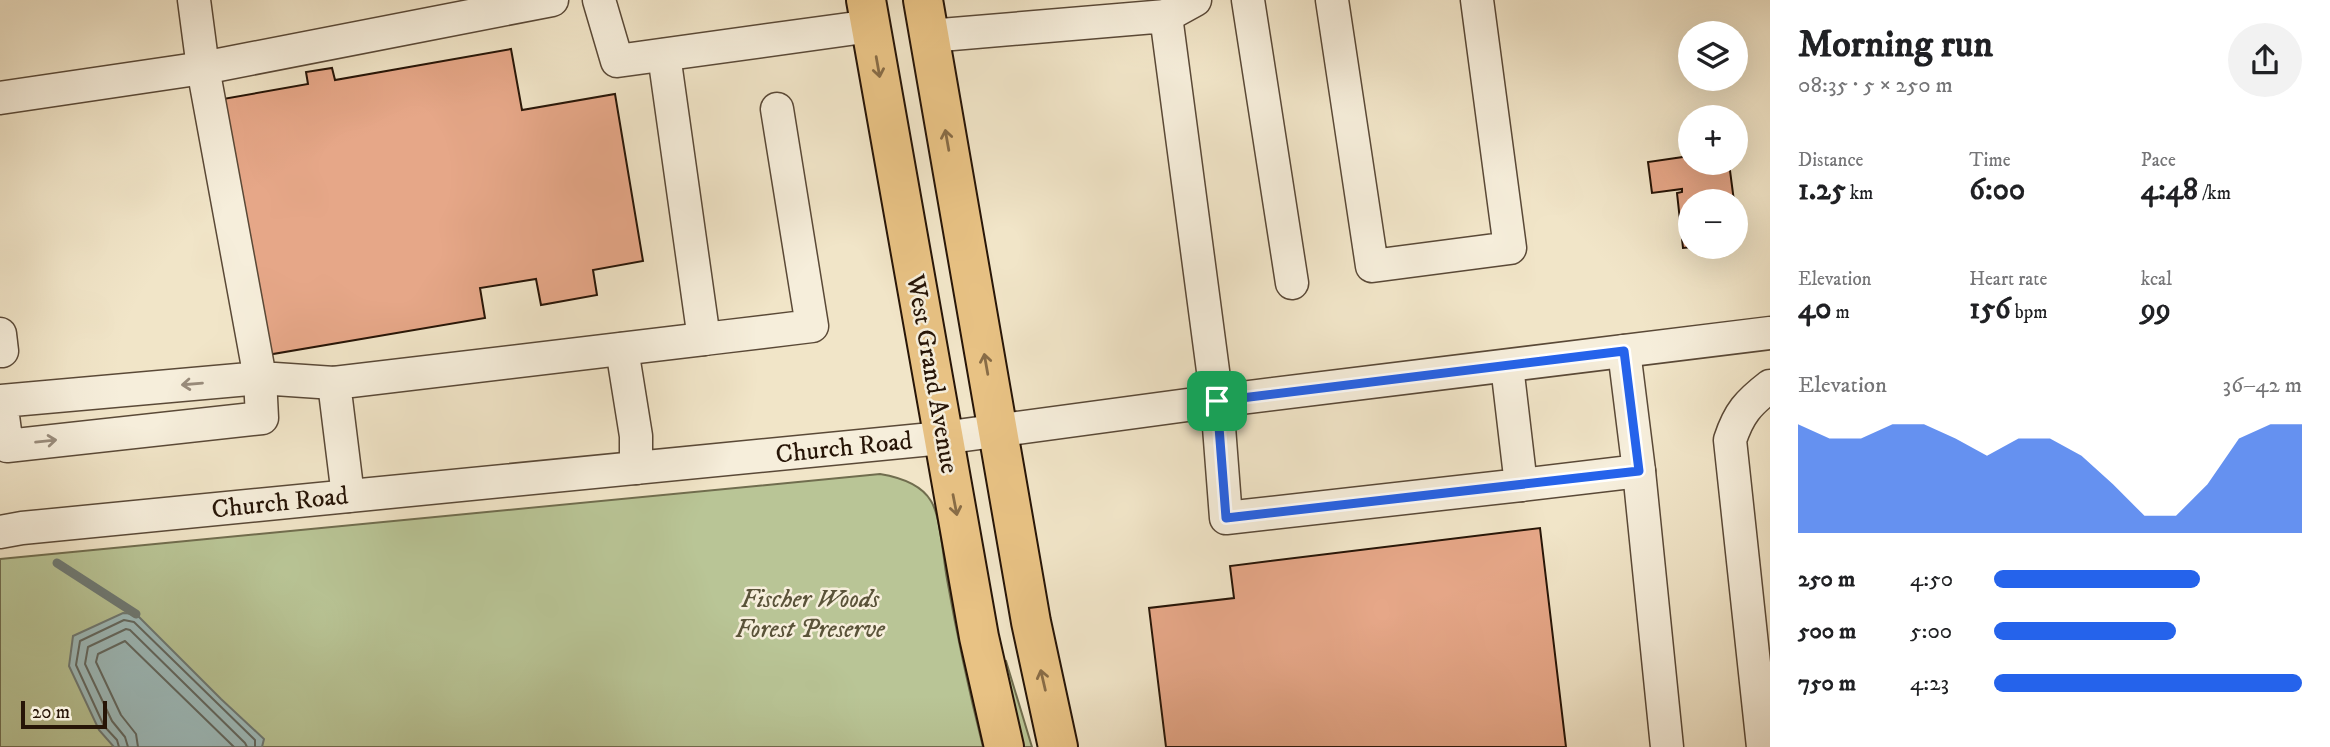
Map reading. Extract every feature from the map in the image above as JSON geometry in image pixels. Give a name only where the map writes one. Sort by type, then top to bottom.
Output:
[{"type":"main road","name":"West Grand Avenue","points":[[869,13],[942,438],[979,637],[1004,747]]},
{"type":"main road","name":"West Grand Avenue","points":[[926,18],[1031,622],[1058,747]]},
{"type":"street","points":[[194,0],[203,68],[260,377],[262,418],[7,446],[1,401],[260,377],[334,383],[812,326],[777,110]]},
{"type":"street","points":[[0,98],[203,68],[552,0]]},
{"type":"street","points":[[599,0],[617,61],[664,55],[869,13]]},
{"type":"street","points":[[926,18],[1166,16],[1195,0]]},
{"type":"street","points":[[1248,0],[1292,283]]},
{"type":"street","points":[[1332,0],[1372,266],[1510,248],[1477,0]]},
{"type":"street","points":[[1166,16],[1217,401],[1226,518],[1639,471]]},
{"type":"street","points":[[664,55],[704,339]]},
{"type":"street","name":"Church Road","points":[[0,531],[942,438],[1217,401],[1770,333]]},
{"type":"street","points":[[622,349],[636,436],[636,468]]},
{"type":"street","points":[[1624,351],[1667,747]]},
{"type":"street","points":[[1507,366],[1521,485]]},
{"type":"street","points":[[334,383],[348,496]]},
{"type":"street","points":[[1763,747],[1730,440],[1736,421],[1749,402],[1770,386]]},
{"type":"green space","name":"Fischer Woods Forest Preserve","points":[[880,474],[915,486],[927,495],[934,508],[959,642],[983,747],[0,747],[0,559]]},
{"type":"green space","points":[[1006,661],[1032,747],[1022,747],[1001,663]]},
{"type":"water","points":[[123,613],[136,614],[264,739],[262,747],[114,747],[99,730],[69,666],[73,636]]},
{"type":"building","points":[[511,49],[522,110],[615,94],[643,261],[593,270],[597,295],[541,305],[536,279],[480,288],[485,318],[267,355],[223,99],[308,84],[306,72],[332,68],[335,80]]},
{"type":"building","points":[[1678,158],[1678,175],[1731,175],[1732,189],[1678,189],[1652,193],[1648,162]]},
{"type":"building","points":[[1540,528],[1566,747],[1166,747],[1149,608],[1234,598],[1230,566]]},
{"type":"waterway","points":[[57,563],[136,614]]},
{"type":"route","points":[[1624,351],[1639,471],[1226,518],[1217,401],[1624,351]]}]
